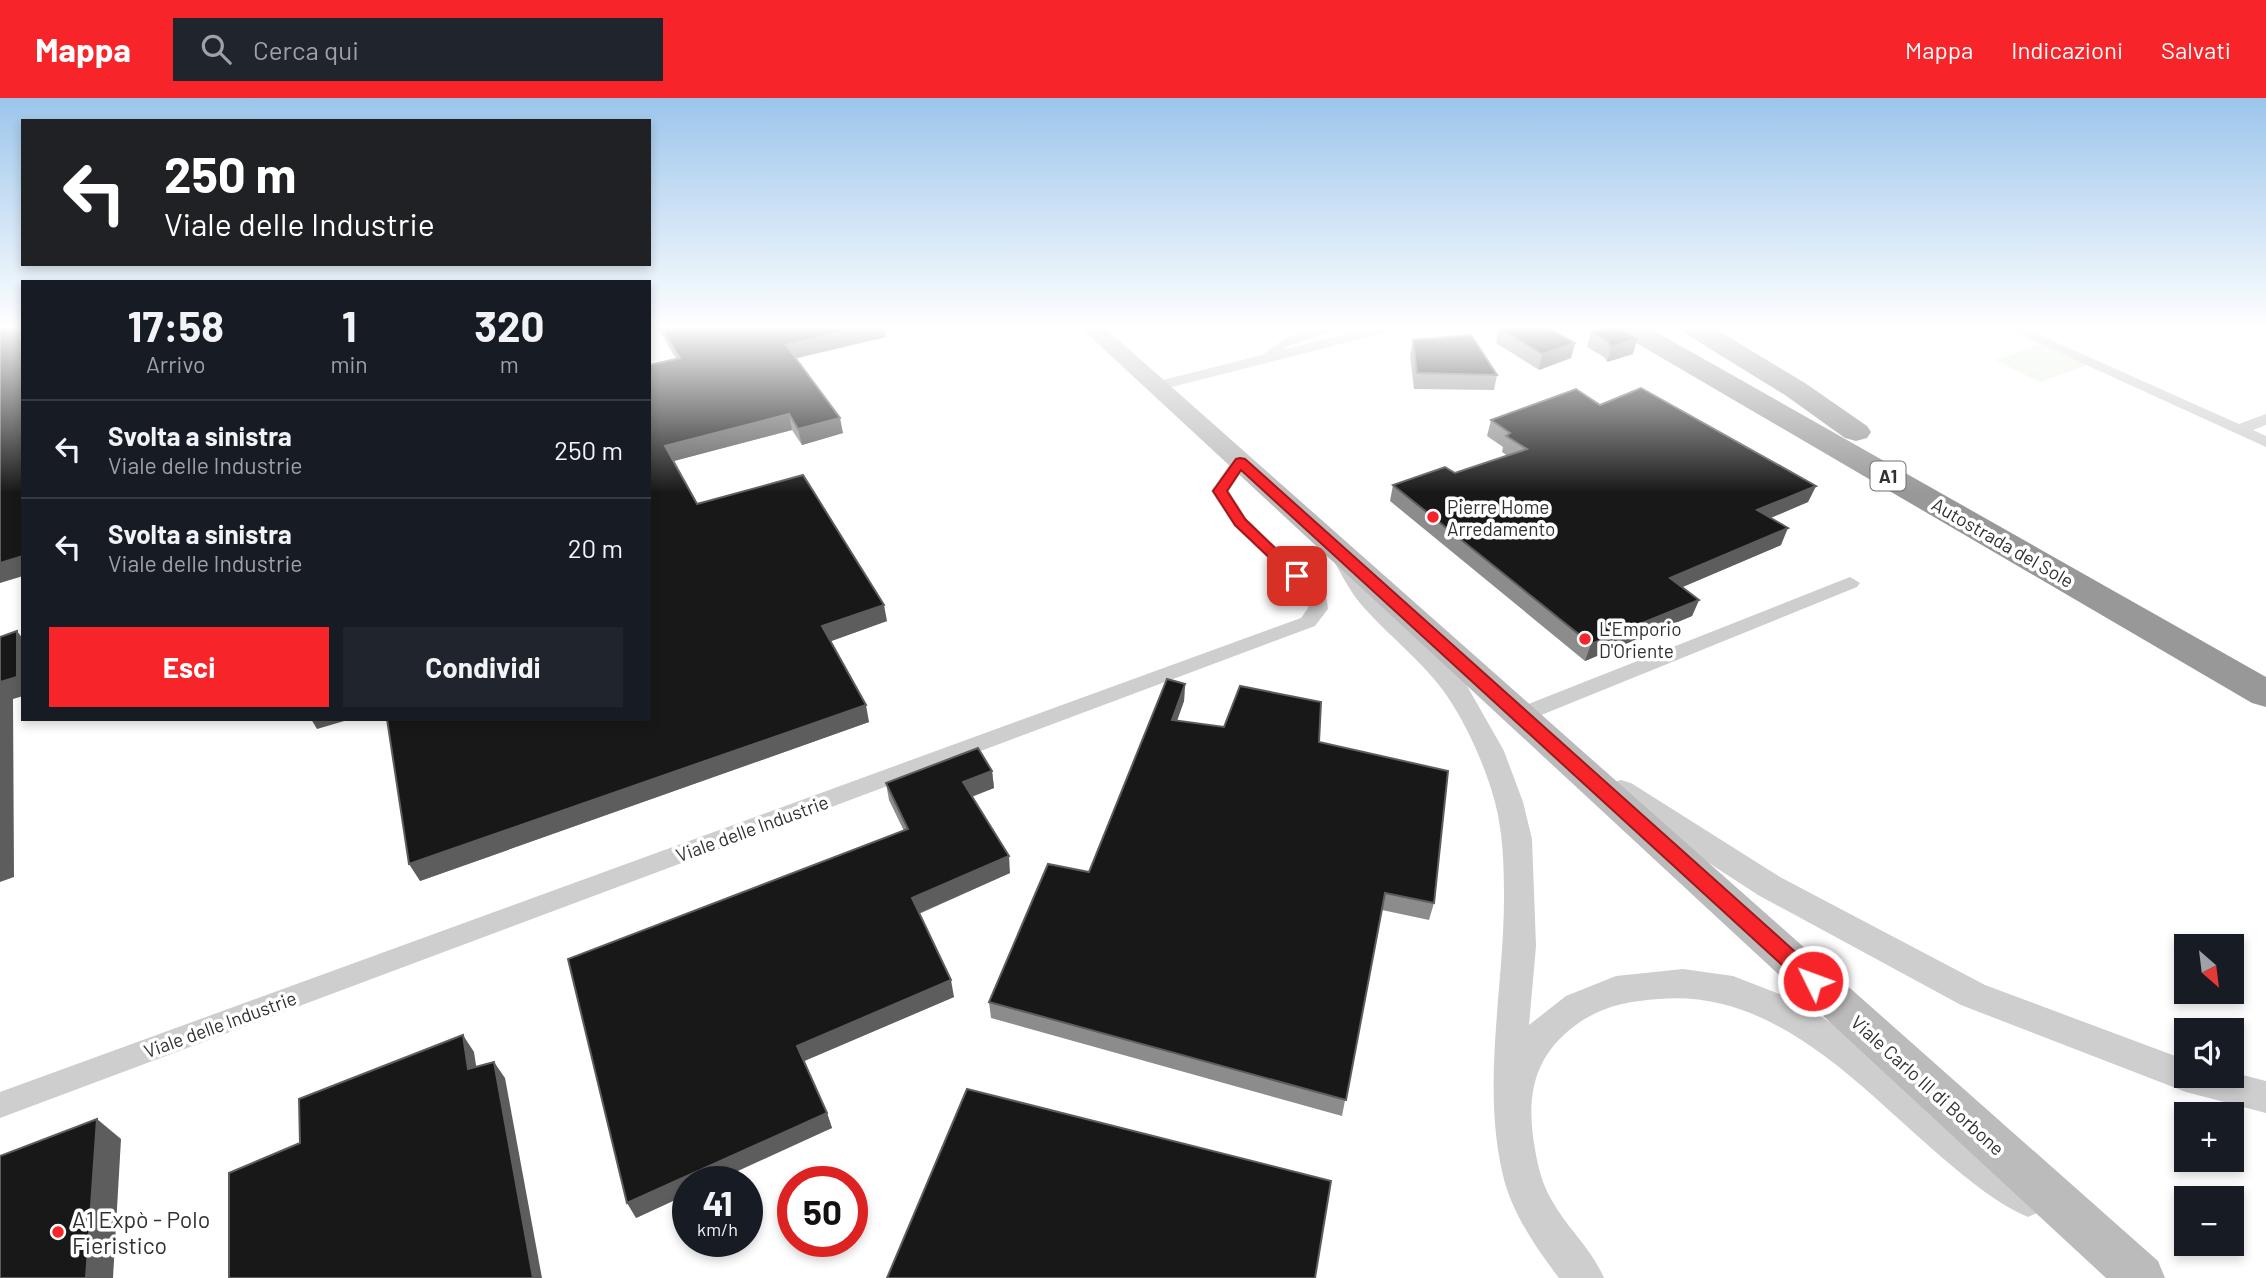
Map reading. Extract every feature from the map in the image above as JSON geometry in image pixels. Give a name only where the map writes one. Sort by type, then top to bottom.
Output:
[{"type":"highway","name":"Autostrada del Sole","points":[[1726,383],[2266,694]]},
{"type":"highway","name":"Autostrada del Sole","points":[[1769,383],[2266,665]]},
{"type":"highway","points":[[1784,383],[1858,433]]},
{"type":"main road","name":"Viale Carlo III di Borbone","points":[[1153,383],[2141,1278]]},
{"type":"street","points":[[1156,386],[1168,383]]},
{"type":"street","points":[[2135,383],[2266,442]]},
{"type":"street","points":[[2239,430],[2266,419]]},
{"type":"street","name":"Viale delle Industrie","points":[[0,1105],[1308,622],[1318,609],[1316,594],[1240,522],[1220,491],[1240,462]]},
{"type":"street","points":[[1341,553],[1368,597],[1457,690],[1490,751],[1509,802],[1517,839],[1519,874],[1520,946],[1511,1035],[1514,1133],[1521,1174],[1537,1212],[1557,1244],[1584,1278]]},
{"type":"street","points":[[1850,583],[1527,721],[1632,800],[1769,886],[1973,995],[2174,1071]]},
{"type":"street","points":[[1514,1091],[1535,1043],[1560,1017],[1584,1002],[1611,990],[1640,985],[1675,982],[1709,984],[1769,1004],[1822,1032],[1980,1166],[2028,1198],[2092,1234]]},
{"type":"street","points":[[2232,1088],[2266,1097]]},
{"type":"building","points":[[0,383],[21,383],[21,557],[0,563]]},
{"type":"building","points":[[651,383],[814,383],[840,418],[798,429],[789,414],[665,446],[697,504],[803,475],[884,605],[822,626],[866,705],[409,864],[387,721],[651,721]]},
{"type":"building","points":[[1641,388],[1816,486],[1757,510],[1788,528],[1670,578],[1699,600],[1591,644],[1393,485],[1445,467],[1455,473],[1527,449],[1506,436],[1510,433],[1491,420],[1576,389],[1600,405]]},
{"type":"building","points":[[17,631],[17,677],[0,682],[0,637]]},
{"type":"building","points":[[1167,679],[1185,684],[1172,720],[1224,727],[1240,686],[1321,702],[1319,742],[1448,771],[1434,903],[1385,893],[1346,1100],[989,1002],[1048,864],[1089,872]]},
{"type":"building","points":[[978,748],[992,771],[963,782],[1009,856],[912,898],[951,980],[797,1046],[827,1113],[709,1166],[672,1166],[672,1183],[627,1203],[568,959],[908,829],[886,783]]},
{"type":"building","points":[[463,1035],[468,1069],[494,1062],[533,1278],[229,1278],[229,1173],[300,1143],[299,1099]]},
{"type":"building","points":[[967,1089],[1331,1181],[1315,1278],[887,1278]]},
{"type":"building","name":"A1 Expò - Polo Fieristico","points":[[97,1119],[86,1278],[0,1278],[0,1156]]},
{"type":"place","name":"Pierre Home Arredamento","points":[[1433,517]]},
{"type":"place","name":"L'Emporio D'Oriente","points":[[1585,639]]},
{"type":"place","name":"A1 Expò - Polo Fieristico","points":[[58,1232]]},
{"type":"route","points":[[1297,576],[1240,522],[1220,491],[1240,462],[1813,981]]}]
